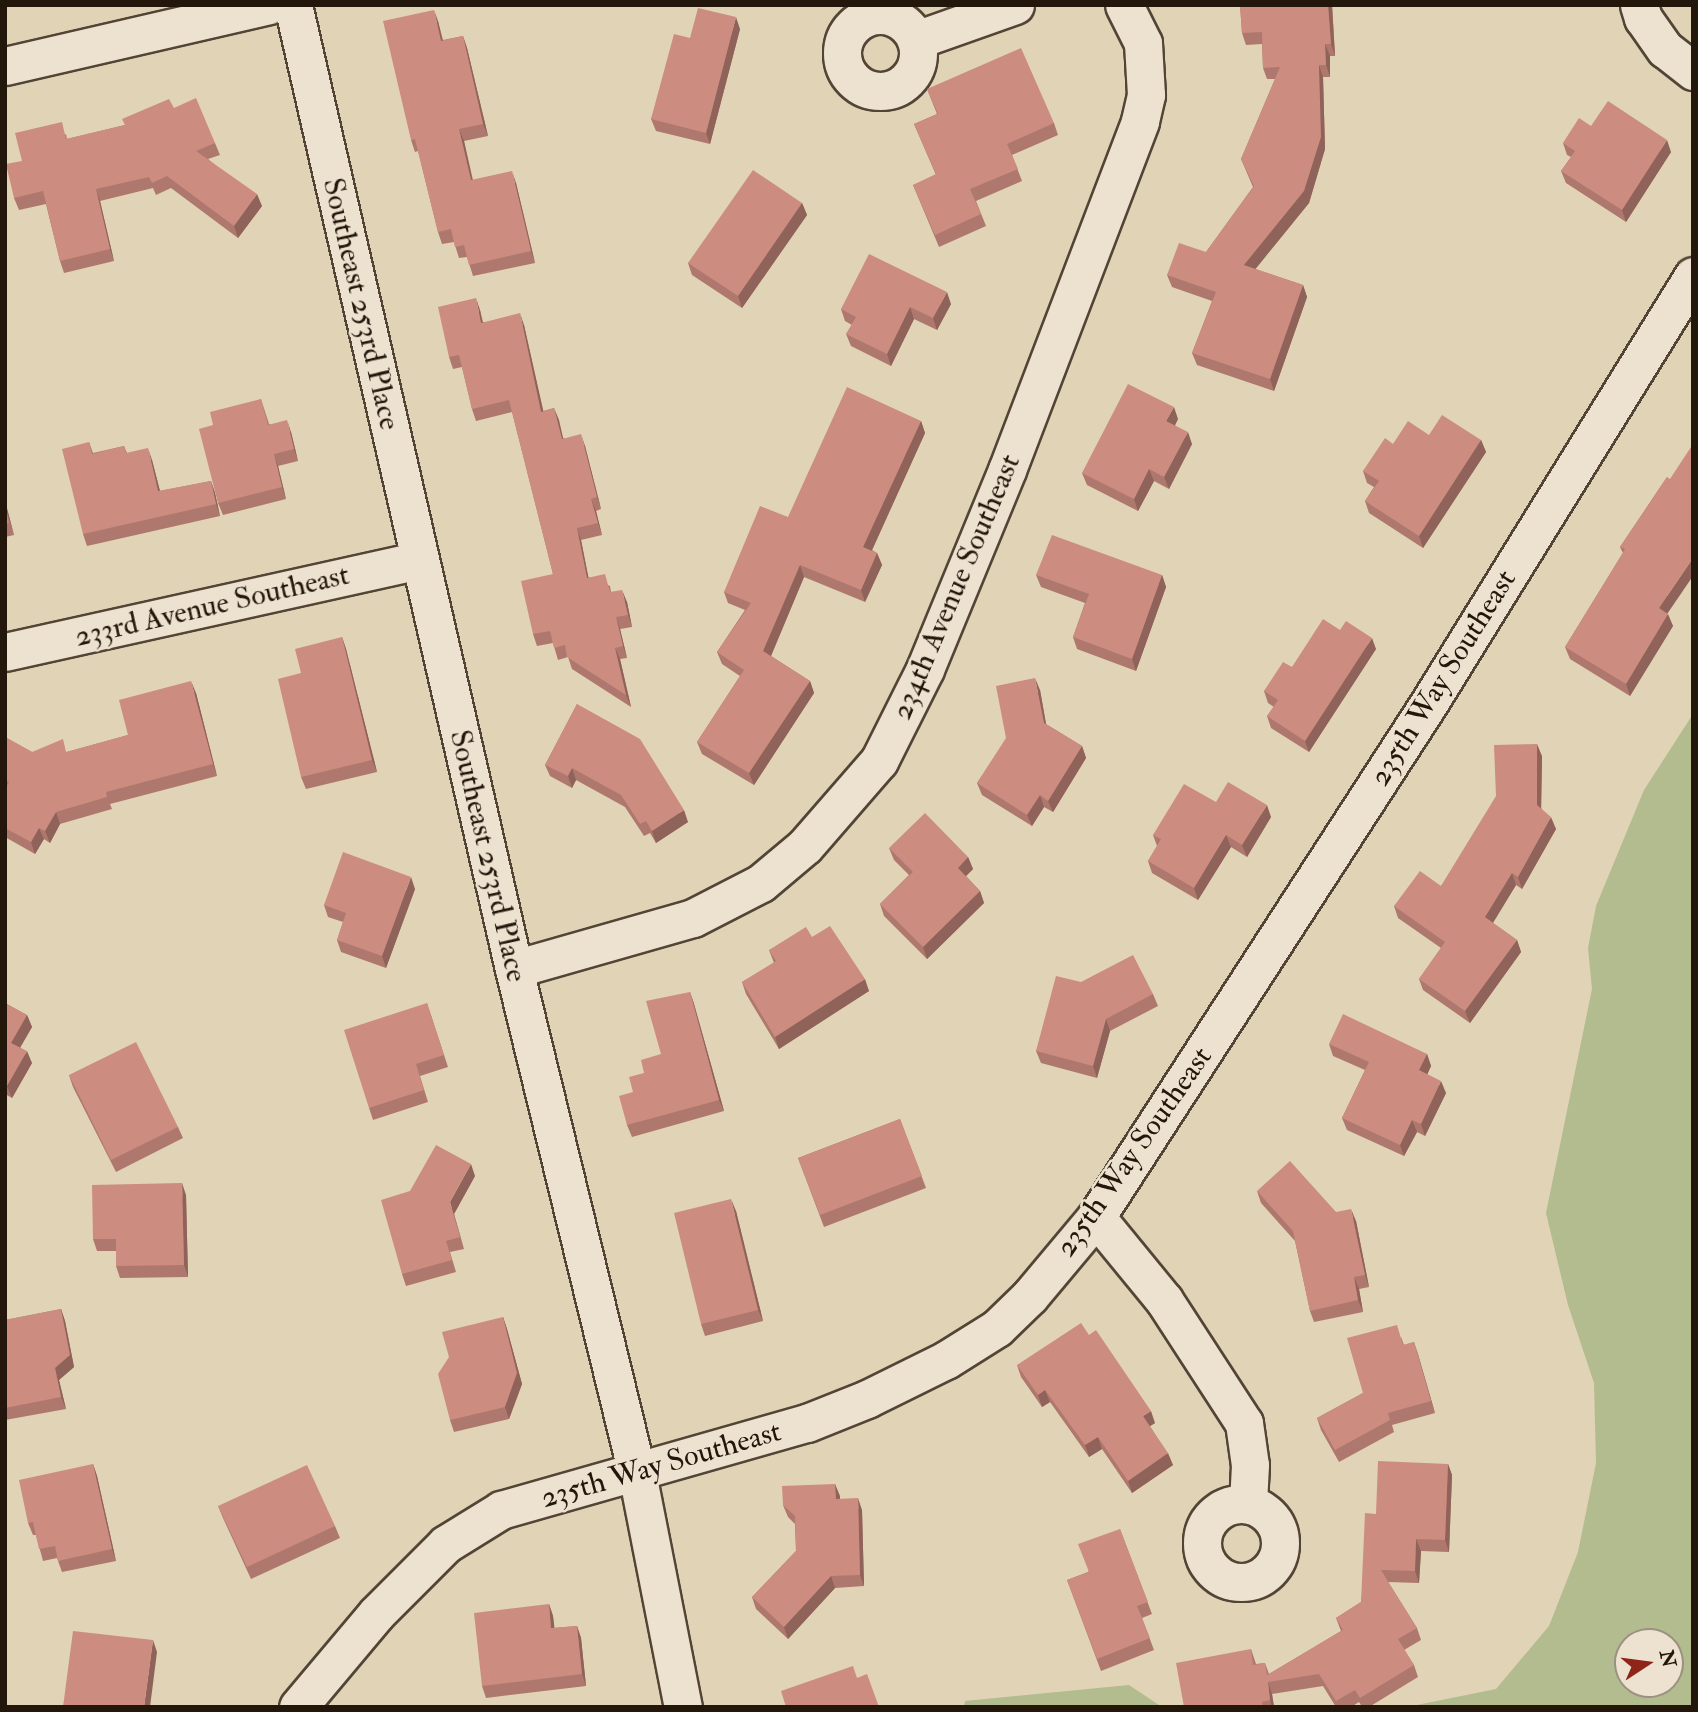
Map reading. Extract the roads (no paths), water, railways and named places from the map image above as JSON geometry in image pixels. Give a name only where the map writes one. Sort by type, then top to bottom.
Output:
[{"type":"street","points":[[5,66],[269,5]]},
{"type":"street","name":"Southeast 253rd Place","points":[[293,5],[514,970],[637,1473],[683,1707]]},
{"type":"street","points":[[916,40],[1015,5]]},
{"type":"street","name":"234th Avenue Southeast","points":[[514,970],[693,918],[761,883],[805,846],[879,761],[925,669],[1002,482],[1140,121],[1146,82],[1143,43],[1124,5]]},
{"type":"street","points":[[1639,5],[1643,18],[1665,49],[1693,71]]},
{"type":"street","name":"235th Way Southeast","points":[[298,1707],[376,1614],[446,1544],[500,1510],[807,1423],[867,1399],[946,1360],[996,1328],[1030,1296],[1096,1217],[1429,702],[1693,276]]},
{"type":"street","name":"233rd Avenue Southeast","points":[[5,652],[419,560]]},
{"type":"street","points":[[1096,1217],[1164,1300],[1244,1423],[1250,1465],[1248,1504]]}]
